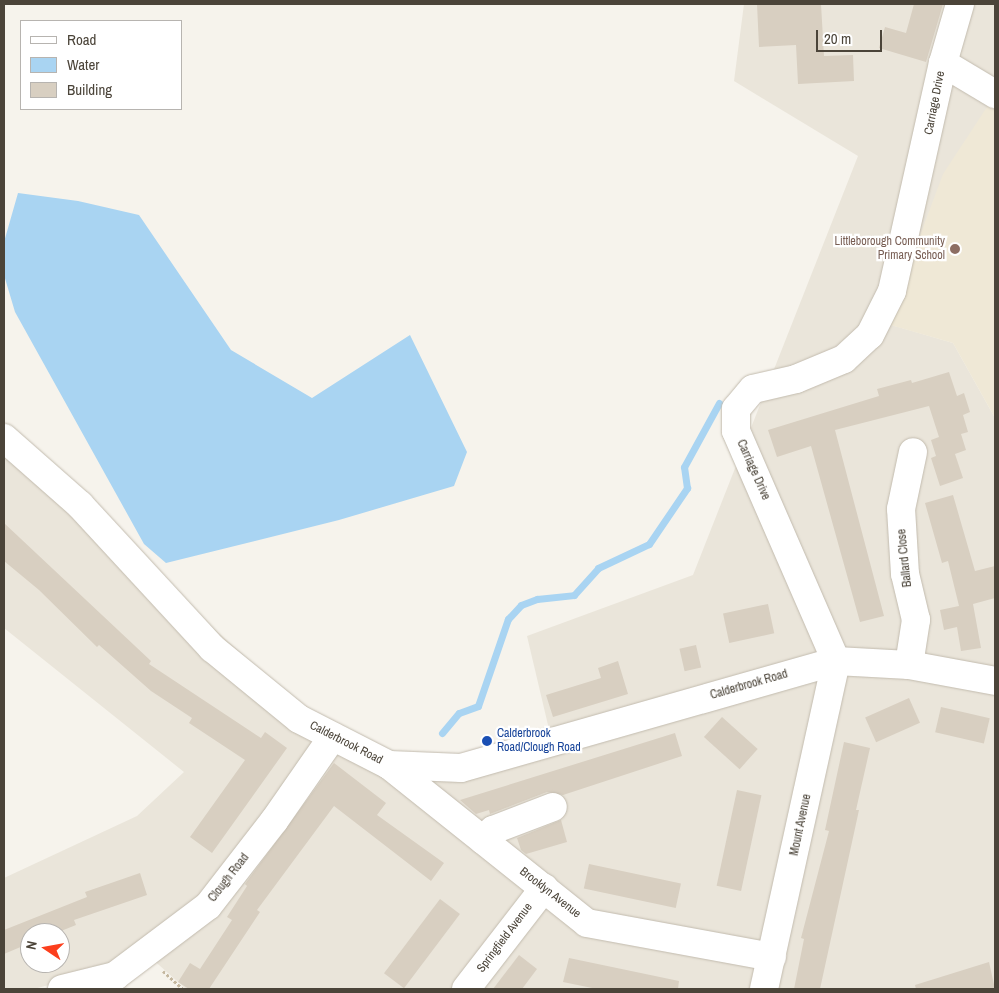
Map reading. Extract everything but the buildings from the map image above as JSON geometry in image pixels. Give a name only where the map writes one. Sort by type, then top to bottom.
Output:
[{"type":"street","name":"Carriage Drive","points":[[836,660],[736,431],[736,409],[753,389],[796,379],[844,359],[870,335],[892,291],[943,63],[960,4]]},
{"type":"street","points":[[943,63],[993,87]]},
{"type":"street","name":"Calderbrook Road","points":[[4,438],[80,505],[212,648],[299,719],[389,765],[461,768],[836,660],[909,665],[995,682]]},
{"type":"street","name":"Ballard Close","points":[[909,665],[916,620],[905,574],[901,509],[913,452]]},
{"type":"street","name":"Mount Avenue","points":[[764,989],[836,660]]},
{"type":"street","name":"Clough Road","points":[[62,989],[115,976],[208,906],[274,821],[333,736]]},
{"type":"street","name":"Brooklyn Avenue","points":[[389,765],[587,923],[772,957]]},
{"type":"street","points":[[483,840],[493,830],[553,807]]},
{"type":"street","name":"Springfield Avenue","points":[[466,989],[544,888]]},
{"type":"shaded area","points":[[744,4],[995,4],[995,95],[888,324],[953,343],[995,418],[995,989],[186,989],[150,957],[34,989],[4,989],[4,878],[137,816],[184,772],[4,628],[4,439],[333,736],[389,765],[552,742],[527,636],[693,575],[858,156],[734,81]]},
{"type":"shaded area","name":"Littleborough Community Primary School","points":[[989,104],[995,108],[995,418],[953,343],[887,324],[943,174]]},
{"type":"water","points":[[18,193],[78,201],[139,215],[231,350],[312,398],[410,335],[467,452],[454,486],[339,520],[166,563],[144,544],[15,312],[4,275],[4,242]]},
{"type":"waterway","points":[[442,733],[459,713],[478,706],[508,619],[521,605],[537,599],[574,595],[598,568],[649,544],[687,488],[684,467],[719,403]]},
{"type":"place","name":"Littleborough Community Primary School","points":[[955,249]]},
{"type":"place","name":"Calderbrook Road/Clough Road","points":[[487,741]]}]
